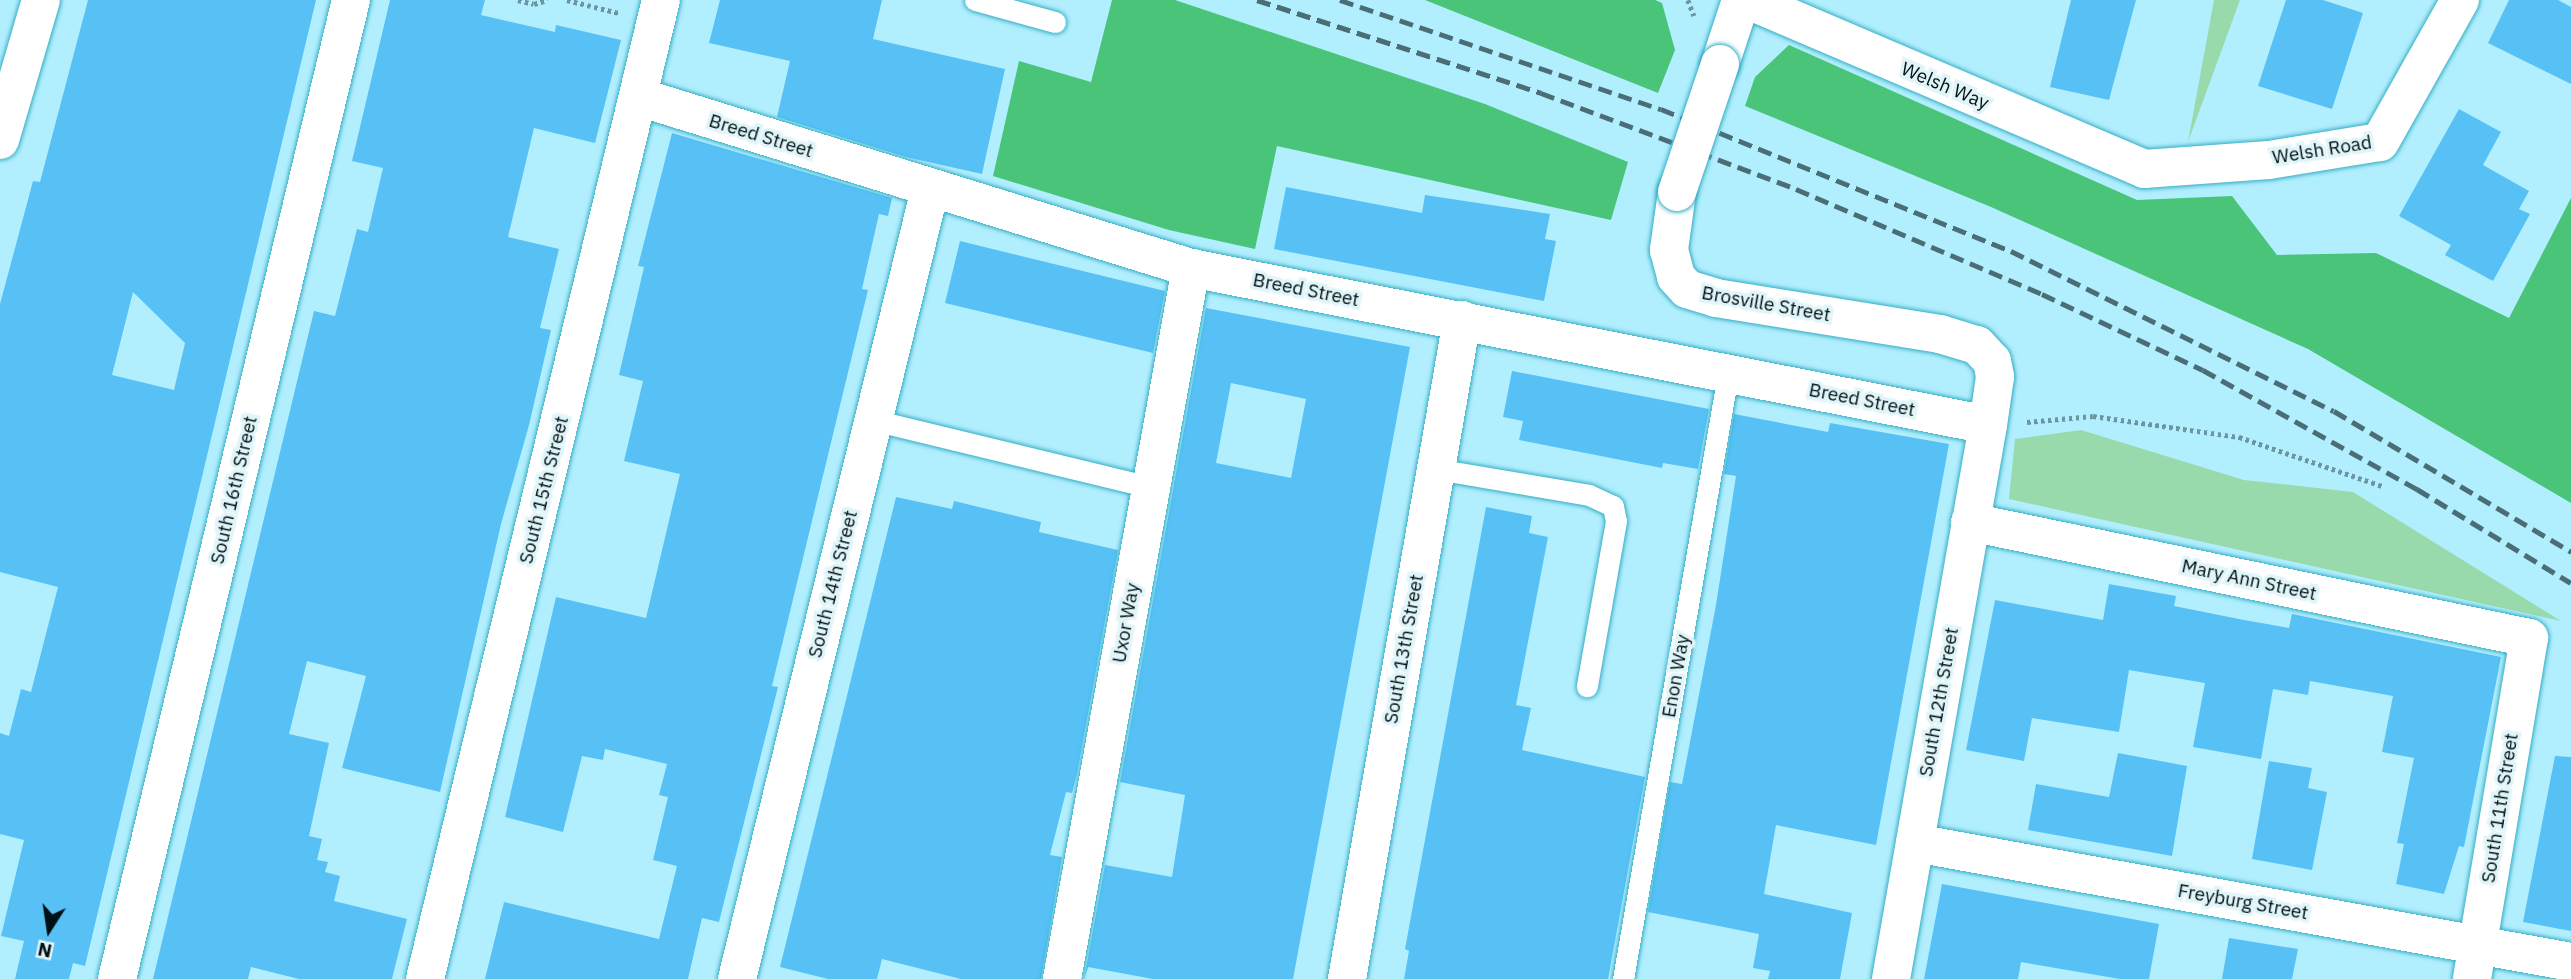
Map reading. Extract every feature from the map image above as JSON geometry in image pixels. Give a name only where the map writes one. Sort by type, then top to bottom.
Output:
[{"type":"street","points":[[2,124],[41,0]]},
{"type":"street","name":"South 16th Street","points":[[117,979],[351,0]]},
{"type":"street","name":"Brosville Street","points":[[1741,0],[1677,192],[1669,250],[1676,276],[1687,289],[1978,345],[1992,361],[1995,377],[1988,425]]},
{"type":"street","name":"Welsh Way","points":[[1748,0],[2144,169]]},
{"type":"street","name":"Welsh Road","points":[[2144,169],[2269,160],[2380,142],[2459,0]]},
{"type":"street","name":"South 15th Street","points":[[425,979],[639,97],[646,8]]},
{"type":"street","name":"Breed Street","points":[[639,97],[1191,268],[1988,425]]},
{"type":"street","name":"South 14th Street","points":[[737,979],[930,189]]},
{"type":"street","name":"Uxor Way","points":[[1062,979],[1191,268]]},
{"type":"street","name":"South 13th Street","points":[[1347,979],[1462,320]]},
{"type":"street","name":"South 12th Street","points":[[1891,979],[1988,425]]},
{"type":"street","name":"Mary Ann Street","points":[[1970,522],[2529,638]]},
{"type":"street","name":"South 11th Street","points":[[2475,962],[2529,638]]},
{"type":"street","name":"Freyburg Street","points":[[1915,844],[2475,962],[2571,962]]},
{"type":"lane","points":[[975,0],[1055,22]]},
{"type":"lane","name":"Enon Way","points":[[1623,979],[1728,374]]},
{"type":"lane","points":[[873,420],[1151,487]]},
{"type":"lane","points":[[1436,469],[1601,498],[1613,506],[1616,521],[1587,686]]},
{"type":"path","points":[[518,0],[547,0]]},
{"type":"path","points":[[567,0],[646,8]]},
{"type":"path","points":[[1688,0],[1694,17]]},
{"type":"path","points":[[1988,425],[2093,416],[2239,437],[2382,485]]},
{"type":"green space","points":[[1112,0],[1175,0],[1485,104],[1628,162],[1611,220],[1277,146],[1255,249],[1169,230],[993,176],[1019,61],[1091,82]]},
{"type":"green space","points":[[1425,0],[1655,0],[1662,3],[1675,50],[1658,93]]},
{"type":"green space","points":[[2214,0],[2240,0],[2188,142]]},
{"type":"green space","points":[[1789,45],[2137,200],[2232,196],[2277,255],[2376,253],[2509,318],[2571,198],[2571,503],[2308,349],[1991,207],[1745,106],[1755,77]]},
{"type":"green space","points":[[2081,430],[2244,480],[2353,492],[2561,621],[2009,499],[2015,439]]},
{"type":"building","points":[[88,0],[316,0],[85,966],[73,963],[69,979],[15,979],[24,941],[1,936],[24,840],[0,834],[0,733],[9,736],[21,689],[31,692],[58,587],[0,572],[0,304],[33,181],[40,182]],"holes":[[[133,292],[185,343],[174,390],[112,375]]]},
{"type":"building","points":[[390,0],[485,0],[481,15],[555,32],[556,25],[621,40],[595,143],[534,128],[508,237],[559,249],[540,328],[551,330],[529,425],[501,524],[440,792],[342,768],[366,676],[307,661],[289,734],[329,743],[309,836],[322,839],[317,860],[328,862],[325,872],[340,876],[334,901],[407,919],[392,979],[299,979],[251,967],[248,979],[153,979],[314,311],[335,316],[357,229],[368,232],[383,168],[352,161]]},
{"type":"building","points":[[720,0],[882,0],[873,39],[1005,69],[982,174],[906,157],[777,117],[790,61],[709,43]]},
{"type":"building","points":[[2071,0],[2136,0],[2109,100],[2050,87]]},
{"type":"building","points":[[2286,0],[2323,0],[2363,13],[2332,109],[2258,86]]},
{"type":"building","points":[[2509,0],[2558,0],[2571,7],[2571,84],[2488,43]]},
{"type":"building","points":[[2459,109],[2501,132],[2483,165],[2529,191],[2519,209],[2530,214],[2493,281],[2445,255],[2451,245],[2399,216]]},
{"type":"building","points":[[672,133],[892,198],[888,216],[879,214],[862,289],[868,290],[772,686],[778,687],[719,922],[702,918],[688,979],[485,979],[504,902],[659,939],[677,866],[653,860],[668,797],[659,795],[667,764],[605,749],[603,760],[582,756],[563,832],[505,817],[556,597],[646,618],[680,474],[624,461],[643,381],[619,375],[644,267],[638,266]]},
{"type":"building","points":[[1286,187],[1422,213],[1425,195],[1550,214],[1545,239],[1556,241],[1544,301],[1274,249]]},
{"type":"building","points":[[960,241],[1165,291],[1153,353],[945,303]]},
{"type":"building","points":[[1206,308],[1410,347],[1293,979],[1153,979],[1088,967],[1084,979],[1105,865],[1172,877],[1185,795],[1120,782]],"holes":[[[1231,383],[1306,399],[1291,478],[1216,463]]]},
{"type":"building","points":[[1512,371],[1709,409],[1698,469],[1663,463],[1662,468],[1519,440],[1523,421],[1503,417]]},
{"type":"building","points":[[1734,414],[1828,432],[1830,423],[1949,444],[1876,845],[1776,825],[1764,894],[1852,913],[1840,979],[1768,979],[1770,971],[1753,968],[1759,934],[1648,912],[1670,782],[1682,784],[1716,605],[1736,476],[1724,474]]},
{"type":"building","points":[[896,497],[952,509],[954,501],[1041,522],[1039,532],[1118,550],[1077,774],[1072,793],[1066,792],[1050,855],[1062,857],[1041,979],[961,979],[882,959],[877,979],[828,979],[780,967]]},
{"type":"building","points":[[1486,507],[1532,516],[1529,533],[1548,537],[1516,705],[1531,708],[1522,750],[1645,777],[1608,979],[1404,979],[1409,951],[1405,949]]},
{"type":"building","points":[[2109,584],[2176,596],[2174,606],[2244,620],[2289,628],[2292,614],[2501,657],[2464,847],[2459,846],[2444,894],[2396,884],[2404,844],[2397,843],[2414,758],[2382,752],[2393,696],[2310,681],[2308,695],[2273,689],[2261,759],[2193,747],[2205,683],[2129,670],[2119,732],[2032,718],[2024,761],[1966,750],[1995,600],[2103,620]]},
{"type":"building","points":[[2118,753],[2187,766],[2172,856],[2028,830],[2036,784],[2109,797]]},
{"type":"building","points":[[2555,756],[2571,757],[2571,931],[2523,922]]},
{"type":"building","points":[[2269,761],[2312,768],[2308,788],[2327,792],[2312,870],[2252,859]]},
{"type":"building","points":[[1942,884],[2159,924],[2149,979],[2120,979],[2021,962],[2018,979],[1924,979]]},
{"type":"building","points":[[2229,938],[2298,949],[2292,979],[2222,979]]},
{"type":"railway","points":[[1257,0],[1541,93],[1796,189],[2042,294],[2203,370],[2417,489],[2571,583]]},
{"type":"railway","points":[[1340,0],[1661,109],[2011,251],[2334,411],[2571,552]]}]
